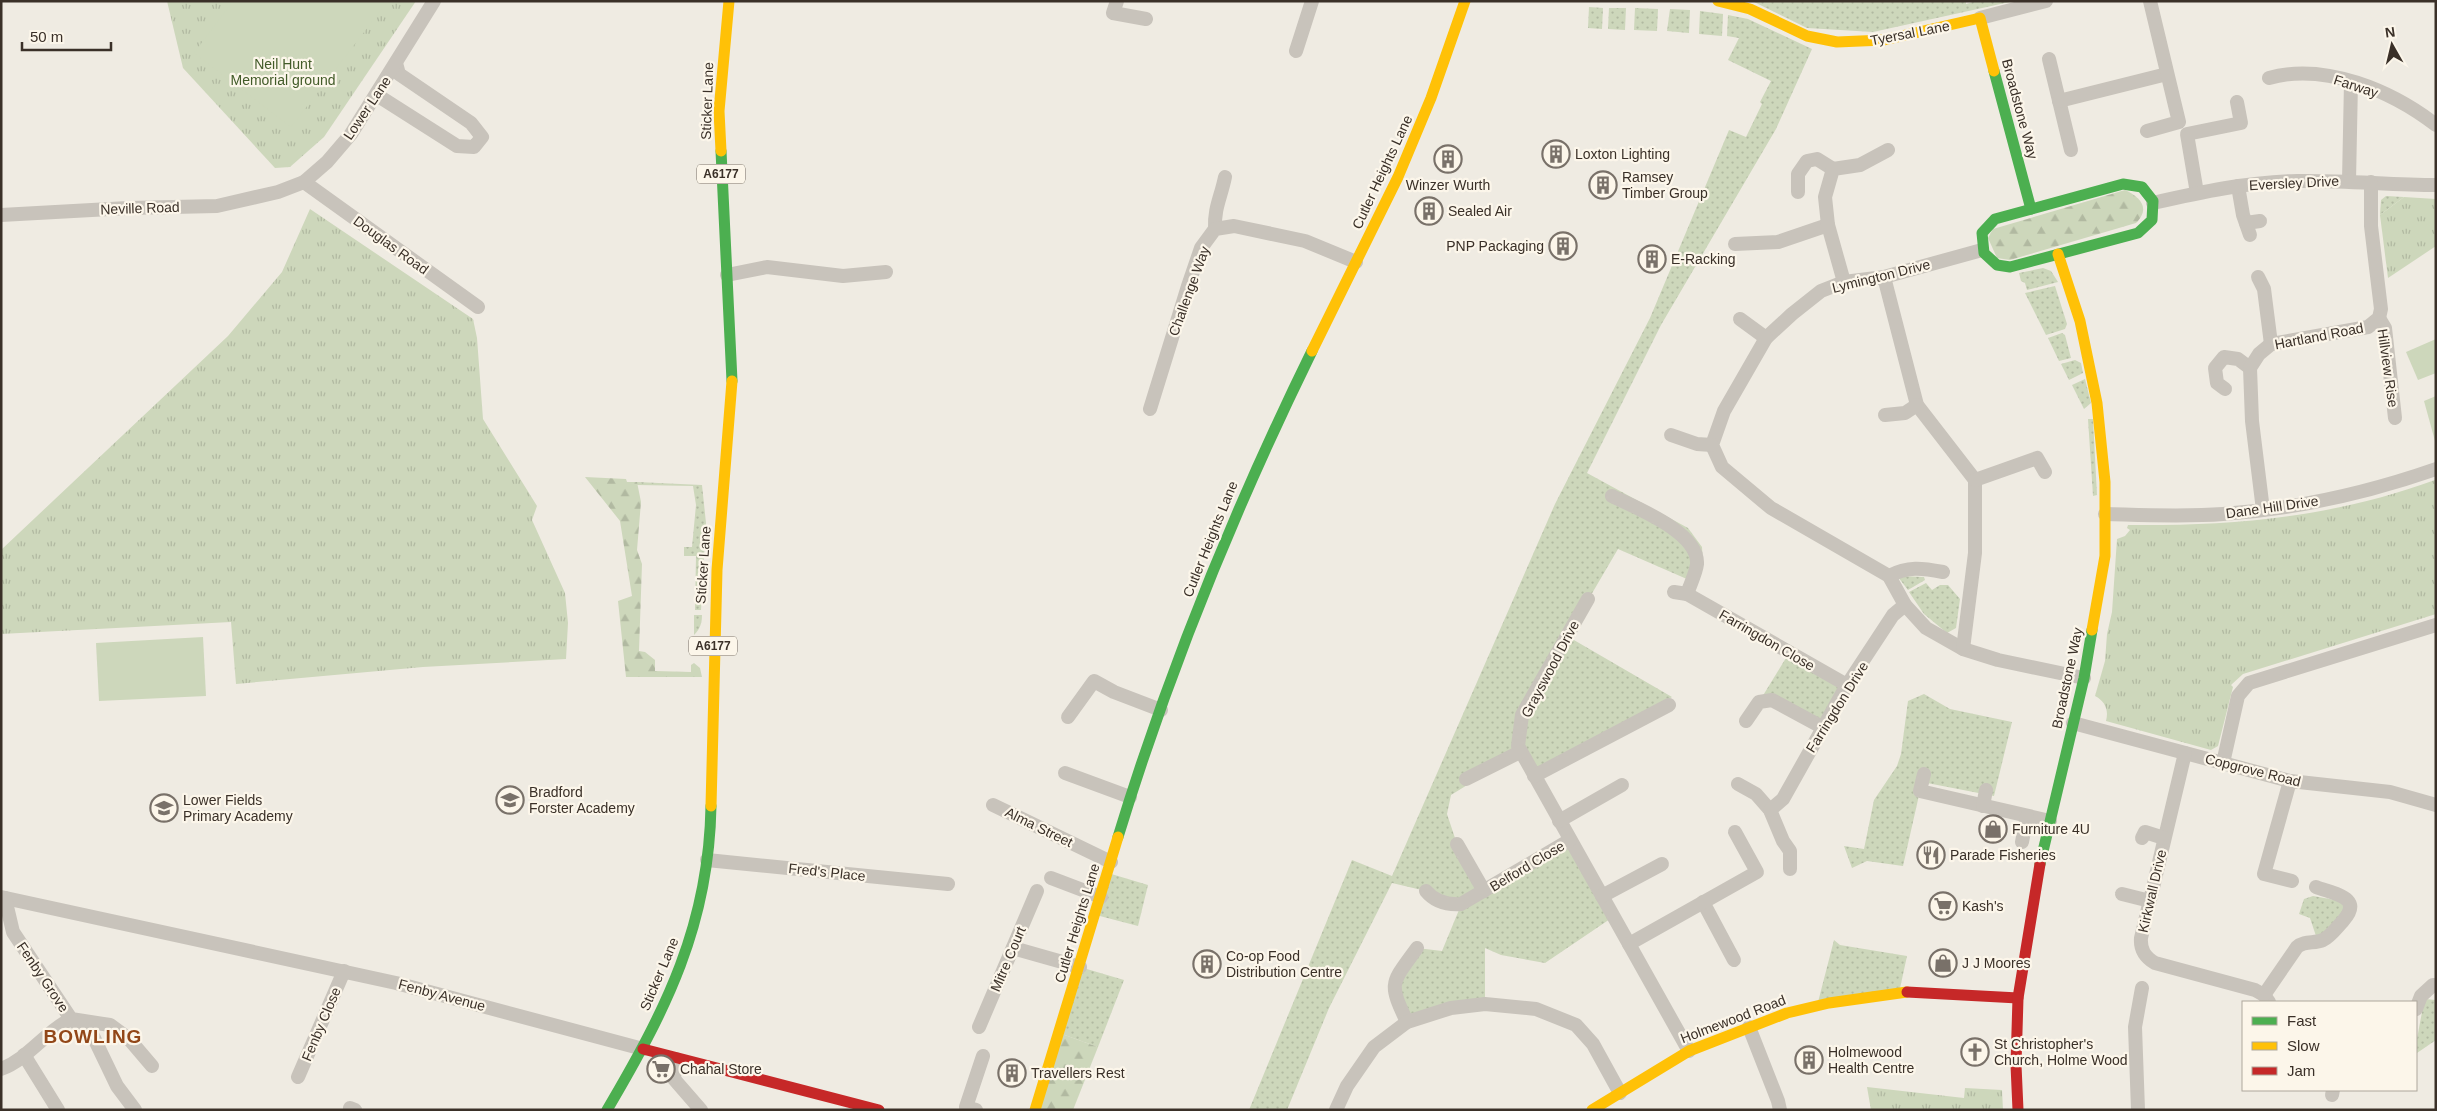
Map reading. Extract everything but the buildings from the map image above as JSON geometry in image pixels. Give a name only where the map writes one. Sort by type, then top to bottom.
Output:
[{"type":"main road","name":"Sticker Lane","points":[[607,1110],[643,1049],[678,976],[690,944],[707,860],[711,824],[717,570],[732,379],[719,111],[729,1]]},
{"type":"main road","name":"Cutler Heights Lane","points":[[1035,1110],[1112,862],[1130,797],[1218,556],[1256,467],[1417,134],[1465,1]]},
{"type":"main road","name":"Tyersal Lane","points":[[1718,1],[1750,9],[1807,36],[1836,42],[1863,42],[1908,35],[1980,18]]},
{"type":"main road","name":"Broadstone Way","points":[[1980,18],[2031,209]]},
{"type":"main road","points":[[2129,184],[2147,191],[2153,203],[2152,220],[2138,233],[2003,267],[1991,263],[1982,250],[1982,233],[1989,223],[2001,217],[2031,209],[2129,184]]},
{"type":"main road","name":"Broadstone Way","points":[[2018,1110],[2016,1065],[2018,998],[2033,899],[2084,678],[2105,556],[2105,482],[2097,403],[2080,321],[2058,254]]},
{"type":"main road","name":"Holmewood Road","points":[[1592,1110],[1689,1051],[1786,1013],[1829,1003],[1910,992],[2018,998]]},
{"type":"main road","name":"Fenby Avenue","points":[[643,1049],[879,1110]]},
{"type":"street","name":"Lower Lane","points":[[278,192],[304,182],[327,162],[351,134],[434,1]]},
{"type":"street","points":[[1117,1],[1113,13],[1146,19]]},
{"type":"street","points":[[1296,51],[1312,1]]},
{"type":"street","name":"Tyersal Lane","points":[[1980,18],[2046,1]]},
{"type":"street","points":[[2147,131],[2179,122],[2150,1]]},
{"type":"street","points":[[2049,59],[2071,150]]},
{"type":"street","points":[[374,98],[380,97],[457,146],[474,147],[482,137],[471,123],[399,74],[396,63]]},
{"type":"street","name":"Farway","points":[[2269,78],[2303,73],[2351,82],[2392,98],[2436,125]]},
{"type":"street","points":[[2060,101],[2167,74]]},
{"type":"street","points":[[2349,181],[2351,82]]},
{"type":"street","points":[[2197,193],[2187,134],[2241,123],[2237,102]]},
{"type":"street","points":[[1798,192],[1798,174],[1807,161],[1817,159],[1833,169],[1860,164],[1888,150]]},
{"type":"street","points":[[1833,169],[1825,197],[1828,225],[1844,282]]},
{"type":"street","points":[[1215,229],[1214,213],[1222,195],[1226,177]]},
{"type":"street","name":"Eversley Drive","points":[[2153,203],[2238,186],[2296,181],[2349,181],[2436,185]]},
{"type":"street","name":"Douglas Road","points":[[304,182],[478,307]]},
{"type":"street","name":"Hartland Road","points":[[2250,368],[2259,354],[2271,344],[2368,327],[2379,318],[2382,309],[2371,226],[2371,182]]},
{"type":"street","points":[[2238,186],[2252,226]]},
{"type":"street","name":"Neville Road","points":[[1,215],[128,208],[217,206],[278,192]]},
{"type":"street","points":[[1735,244],[1778,242],[1828,225]]},
{"type":"street","name":"Challenge Way","points":[[1150,409],[1188,286],[1202,248],[1215,229],[1234,226],[1305,241],[1356,262]]},
{"type":"street","name":"Lymington Drive","points":[[1712,445],[1724,411],[1766,338],[1792,314],[1821,292],[1844,282],[1884,277],[1982,250]]},
{"type":"street","points":[[727,275],[767,267],[843,276],[886,272]]},
{"type":"street","points":[[1884,277],[1917,405],[1975,480],[1975,554],[1963,649]]},
{"type":"street","points":[[2258,277],[2264,289],[2271,344]]},
{"type":"street","name":"Hillview Rise","points":[[2379,318],[2385,328],[2395,418]]},
{"type":"street","points":[[1740,319],[1766,338]]},
{"type":"street","points":[[2225,389],[2217,383],[2214,368],[2224,357],[2238,359],[2250,368],[2252,421],[2263,510]]},
{"type":"street","points":[[1885,415],[1905,413],[1917,405]]},
{"type":"street","points":[[1671,435],[1697,444],[1712,445],[1722,466],[1772,508],[1889,576],[1905,605],[1926,628],[1963,649],[1998,660],[2084,678]]},
{"type":"street","points":[[1975,480],[2036,458],[2044,472]]},
{"type":"street","name":"Dane Hill Drive","points":[[2105,514],[2213,514],[2263,510],[2338,497],[2436,469]]},
{"type":"street","name":"Farringdon Close","points":[[1612,496],[1676,529],[1692,546],[1697,564],[1686,590],[1847,686]]},
{"type":"street","points":[[1889,576],[1902,570],[1920,567],[1943,572]]},
{"type":"street","name":"Grayswood Drive","points":[[1520,752],[1518,746],[1522,715],[1588,599]]},
{"type":"street","name":"Farringdon Drive","points":[[1770,810],[1783,799],[1822,727],[1847,686],[1893,615],[1905,605]]},
{"type":"street","points":[[2223,763],[2238,696],[2248,683],[2436,625]]},
{"type":"street","points":[[1068,717],[1094,681],[1114,692],[1161,710]]},
{"type":"street","points":[[1746,721],[1759,702],[1772,700],[1822,727]]},
{"type":"street","points":[[1534,776],[1669,705]]},
{"type":"street","name":"Copgrove Road","points":[[2073,722],[2290,781],[2390,792],[2436,805]]},
{"type":"street","points":[[1466,779],[1520,752],[1689,1051]]},
{"type":"street","name":"Kirkwall Drive","points":[[2185,753],[2141,944],[2144,953],[2150,960],[2254,990],[2266,999]]},
{"type":"street","points":[[1066,773],[1130,797]]},
{"type":"street","points":[[1924,774],[1920,791],[2050,821]]},
{"type":"street","points":[[2290,781],[2264,874],[2292,881]]},
{"type":"street","points":[[1738,784],[1756,794],[1770,810],[1783,841],[1790,850],[1790,869]]},
{"type":"street","points":[[1559,821],[1622,785]]},
{"type":"street","points":[[1983,806],[1986,790]]},
{"type":"street","name":"Alma Street","points":[[993,806],[1112,862]]},
{"type":"street","points":[[2022,842],[2027,816]]},
{"type":"street","points":[[1629,944],[1757,872],[1735,832]]},
{"type":"street","points":[[2142,838],[2145,832],[2164,838]]},
{"type":"street","name":"Belford Close","points":[[1426,891],[1432,899],[1451,905],[1461,904],[1570,840]]},
{"type":"street","name":"Belford Close","points":[[1457,844],[1484,892]]},
{"type":"street","name":"Fred's Place","points":[[707,860],[948,884]]},
{"type":"street","points":[[1602,896],[1662,864]]},
{"type":"street","points":[[1051,878],[1101,897]]},
{"type":"street","points":[[2266,999],[2297,947],[2303,943],[2323,940],[2350,913],[2351,905],[2346,898],[2316,887]]},
{"type":"street","name":"Mitre Court","points":[[979,1027],[1037,891]]},
{"type":"street","points":[[2122,894],[2150,901]]},
{"type":"street","name":"Fenby Avenue","points":[[3,897],[396,983],[643,1049]]},
{"type":"street","name":"Fenby Grove","points":[[3,897],[13,932],[71,1019],[110,1025],[129,1039],[152,1066]]},
{"type":"street","points":[[1703,902],[1734,960]]},
{"type":"street","points":[[1013,948],[1080,967]]},
{"type":"street","points":[[1408,1022],[1395,997],[1395,979],[1417,948]]},
{"type":"street","name":"Fenby Close","points":[[298,1077],[344,971]]},
{"type":"street","points":[[2417,1006],[2421,996],[2433,986]]},
{"type":"street","points":[[2138,1110],[2135,1027],[2142,988]]},
{"type":"street","points":[[1336,1110],[1347,1086],[1374,1046],[1408,1022],[1451,1008],[1484,1004],[1536,1009],[1576,1025],[1593,1044],[1620,1093]]},
{"type":"street","points":[[1,1069],[14,1064],[56,1027],[71,1019],[94,1036],[117,1086],[135,1110]]},
{"type":"street","points":[[1749,1027],[1780,1110]]},
{"type":"street","points":[[24,1055],[58,1110]]},
{"type":"street","points":[[976,1110],[966,1107],[983,1056]]},
{"type":"street","points":[[676,1059],[674,1079],[701,1110]]},
{"type":"green space","name":"Neil Hunt Memorial ground","points":[[167,1],[416,1],[324,137],[290,167],[275,168],[183,68]]},
{"type":"green space","points":[[233,1],[388,1],[291,127],[194,53]]},
{"type":"green space","points":[[1752,1],[1966,1],[1966,4],[1976,1],[2014,1],[1873,32],[1807,28]]},
{"type":"green space","points":[[1589,7],[1603,8],[1602,29],[1588,28]]},
{"type":"green space","points":[[1609,8],[1626,8],[1625,30],[1608,29]]},
{"type":"green space","points":[[1635,8],[1658,9],[1657,31],[1634,30]]},
{"type":"green space","points":[[1670,9],[1690,10],[1689,33],[1667,31]]},
{"type":"green space","points":[[1700,11],[1723,14],[1722,36],[1699,34]]},
{"type":"green space","points":[[1728,15],[1748,19],[1812,49],[1776,129],[1661,325],[1587,473],[1688,528],[1702,547],[1703,566],[1696,583],[1618,549],[1567,636],[1672,697],[1534,776],[1521,752],[1451,795],[1447,814],[1457,844],[1484,891],[1570,840],[1613,917],[1545,963],[1501,955],[1485,948],[1485,1004],[1407,1022],[1395,997],[1417,948],[1442,951],[1461,905],[1426,891],[1392,883],[1329,1008],[1287,1110],[1249,1110],[1352,860],[1392,876],[1555,504],[1650,318],[1729,130],[1746,137],[1762,104],[1760,102],[1771,81],[1728,60],[1739,38],[1727,36]]},
{"type":"green space","points":[[2125,190],[2135,196],[2142,204],[2143,212],[2136,223],[2010,260],[1997,258],[1988,238],[1993,229]]},
{"type":"green space","points":[[2386,196],[2404,197],[2380,215],[2381,200]]},
{"type":"green space","points":[[2404,197],[2436,199],[2436,246],[2388,278],[2380,215]]},
{"type":"green space","points":[[310,209],[473,319],[477,338],[483,419],[537,506],[532,520],[565,593],[568,623],[566,659],[423,667],[236,684],[231,622],[1,634],[1,550],[228,336],[282,272]]},
{"type":"green space","points":[[2043,268],[2051,271],[2058,282],[2027,290],[2025,283],[2021,281],[2019,273]]},
{"type":"green space","points":[[2055,286],[2067,324],[2065,329],[2046,335],[2025,293]]},
{"type":"green space","points":[[2062,333],[2065,335],[2071,358],[2059,361],[2048,338]]},
{"type":"green space","points":[[2436,339],[2436,373],[2418,380],[2406,352]]},
{"type":"green space","points":[[2075,360],[2081,363],[2083,373],[2069,380],[2061,364]]},
{"type":"green space","points":[[2085,379],[2091,403],[2084,409],[2072,385]]},
{"type":"green space","points":[[2436,396],[2436,441],[2435,441],[2424,401]]},
{"type":"green space","points":[[2088,419],[2093,419],[2097,495],[2093,496]]},
{"type":"green space","points":[[585,477],[626,479],[627,482],[637,482],[641,502],[637,550],[642,564],[639,651],[645,652],[655,660],[655,671],[691,672],[691,665],[694,663],[700,668],[702,677],[626,677],[618,601],[632,596],[620,521]]},
{"type":"green space","points":[[2435,480],[2436,614],[2243,674],[2231,685],[2233,687],[2218,746],[2211,750],[2106,721],[2107,713],[2105,706],[2095,696],[2105,661],[2107,634],[2112,612],[2117,539],[2125,536],[2130,530],[2127,528],[2128,525],[2207,524],[2284,517],[2359,503]]},
{"type":"green space","points":[[637,482],[702,485],[706,523],[701,610],[695,610],[696,556],[684,556],[684,547],[692,547],[696,505],[693,486],[637,485]]},
{"type":"green space","points":[[1898,577],[1924,577],[1925,580],[1908,590]]},
{"type":"green space","points":[[1926,583],[1932,590],[1940,585],[1948,585],[1960,599],[1956,628],[1947,633],[1924,614],[1909,592]]},
{"type":"green space","points":[[694,615],[702,615],[702,621],[694,635]]},
{"type":"green space","points":[[203,637],[206,696],[99,701],[96,643]]},
{"type":"green space","points":[[1789,653],[1847,685],[1822,727],[1759,702]]},
{"type":"green space","points":[[1924,694],[1950,709],[2012,722],[1994,796],[1922,782],[1903,866],[1867,861],[1852,868],[1844,846],[1864,849],[1874,800],[1897,766],[1901,754],[1908,701]]},
{"type":"green space","points":[[1108,873],[1148,885],[1138,926],[1096,915]]},
{"type":"green space","points":[[2313,896],[2341,901],[2345,910],[2323,934],[2316,936],[2310,918],[2299,914],[2304,899]]},
{"type":"green space","points":[[1834,940],[1840,945],[1907,956],[1899,993],[1817,1006]]},
{"type":"green space","points":[[1080,967],[1124,980],[1098,1047],[1059,1033]]},
{"type":"green space","points":[[2425,999],[2436,1000],[2436,1040],[2417,1053],[2417,1039],[2421,1010]]},
{"type":"green space","points":[[1059,1033],[1098,1047],[1073,1110],[1035,1110]]},
{"type":"green space","points":[[1867,1087],[1964,1098],[1965,1088],[2002,1090],[2003,1110],[1871,1110]]},
{"type":"traffic: fast","points":[[1994,71],[2031,209]]},
{"type":"traffic: fast","points":[[721,151],[732,381]]},
{"type":"traffic: fast","points":[[2123,184],[2142,187],[2153,201],[2152,220],[2138,233],[2010,267],[1997,265],[1984,253],[1982,233],[1995,219],[2123,184]]},
{"type":"traffic: fast","points":[[1118,837],[1159,713],[1205,590],[1256,470],[1312,351]]},
{"type":"traffic: fast","points":[[2040,864],[2084,678],[2092,630]]},
{"type":"traffic: fast","points":[[607,1110],[648,1037],[680,965],[693,928],[702,890],[708,849],[711,806]]},
{"type":"traffic: slow","points":[[721,151],[719,111],[729,1]]},
{"type":"traffic: slow","points":[[1312,351],[1398,177],[1431,98],[1465,1]]},
{"type":"traffic: slow","points":[[1718,1],[1750,9],[1807,36],[1837,42],[1884,40],[1980,18],[1994,71]]},
{"type":"traffic: slow","points":[[2058,254],[2080,321],[2097,403],[2105,482],[2105,556],[2092,630]]},
{"type":"traffic: slow","points":[[711,806],[717,570],[732,381]]},
{"type":"traffic: slow","points":[[1035,1110],[1118,837]]},
{"type":"traffic: slow","points":[[1592,1110],[1689,1051],[1787,1013],[1829,1003],[1907,992]]},
{"type":"traffic: jam","points":[[2018,1110],[2016,1065],[2018,998],[2040,864]]},
{"type":"traffic: jam","points":[[1907,992],[2018,998]]},
{"type":"traffic: jam","points":[[643,1049],[879,1110]]},
{"type":"place","name":"Loxton Lighting","points":[[1556,154]]},
{"type":"place","name":"Winzer Wurth","points":[[1448,159]]},
{"type":"place","name":"Ramsey Timber Group","points":[[1603,185]]},
{"type":"place","name":"Sealed Air","points":[[1429,211]]},
{"type":"place","name":"PNP Packaging","points":[[1563,246]]},
{"type":"place","name":"E-Racking","points":[[1652,259]]},
{"type":"place","name":"Bradford Forster Academy","points":[[510,800]]},
{"type":"place","name":"Lower Fields Primary Academy","points":[[164,808]]},
{"type":"place","name":"Furniture 4U","points":[[1993,829]]},
{"type":"place","name":"Parade Fisheries","points":[[1931,855]]},
{"type":"place","name":"Kash's","points":[[1943,906]]},
{"type":"place","name":"J J Moores","points":[[1943,963]]},
{"type":"place","name":"Co-op Food Distribution Centre","points":[[1207,964]]},
{"type":"place","name":"St Christopher's Church, Holme Wood","points":[[1975,1052]]},
{"type":"place","name":"Holmewood Health Centre","points":[[1809,1060]]},
{"type":"place","name":"Chahal Store","points":[[661,1069]]},
{"type":"place","name":"Travellers Rest","points":[[1012,1073]]},
{"type":"district","name":"BOWLING","points":[[93,1036]]}]
